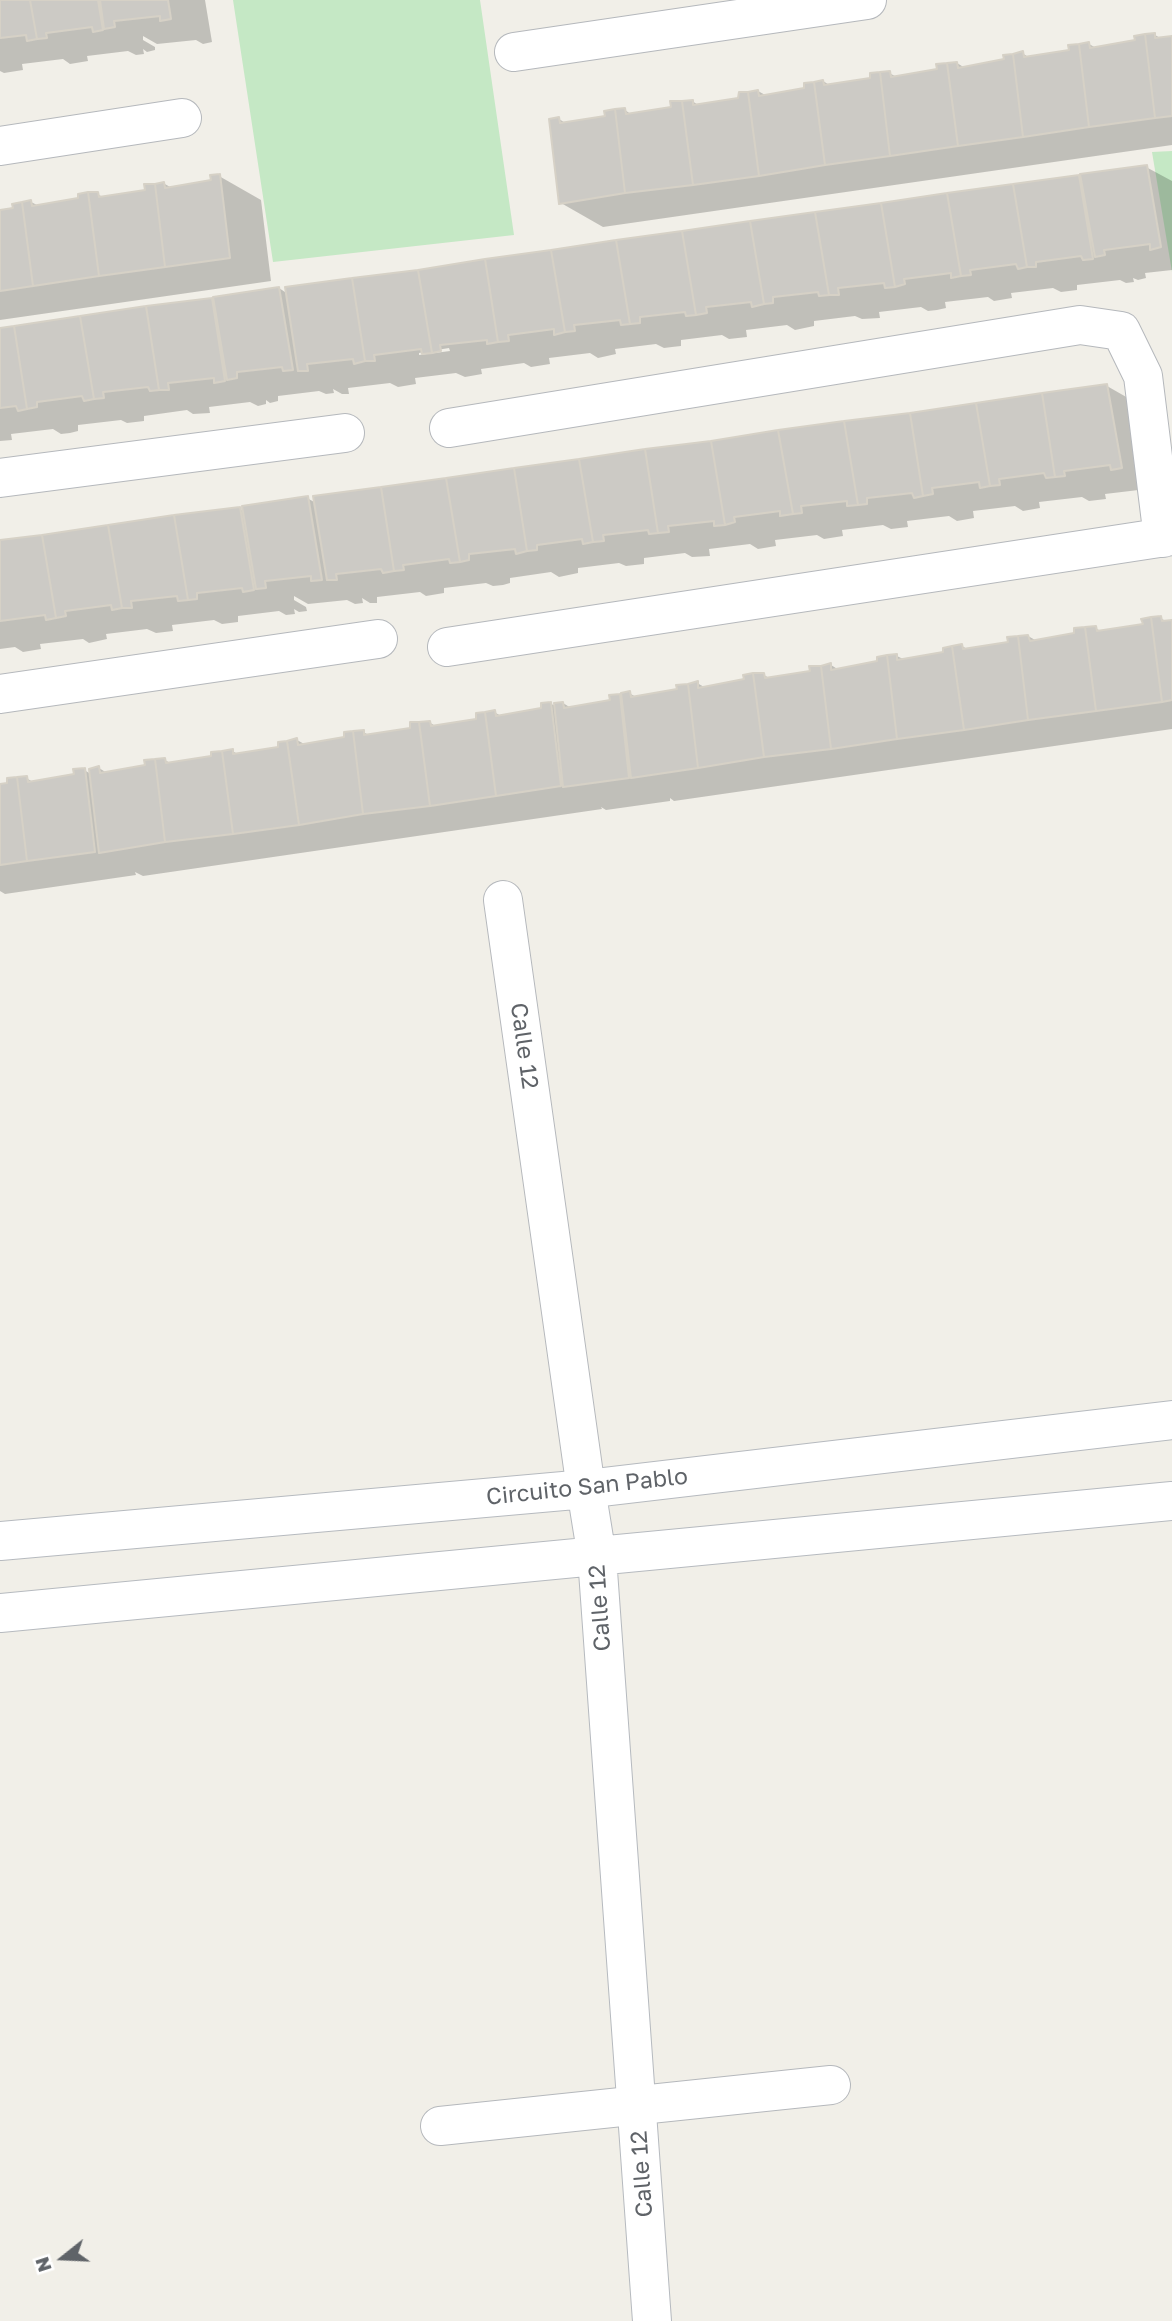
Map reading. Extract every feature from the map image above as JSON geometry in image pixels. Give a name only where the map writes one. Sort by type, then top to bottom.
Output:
[{"type":"street","points":[[514,52],[867,0]]},
{"type":"street","points":[[0,146],[183,117]]},
{"type":"street","points":[[447,647],[1168,537],[1143,376],[1121,331],[1080,325],[449,428]]},
{"type":"street","points":[[0,478],[345,433]]},
{"type":"street","points":[[0,694],[378,639]]},
{"type":"street","name":"Calle 12","points":[[503,900],[597,1557],[652,2321]]},
{"type":"street","name":"Circuito San Pablo","points":[[0,1541],[586,1489],[1172,1420]]},
{"type":"street","points":[[0,1612],[1172,1501]]},
{"type":"street","points":[[440,2126],[831,2085]]},
{"type":"green space","points":[[233,0],[480,0],[514,235],[273,262]]},
{"type":"green space","points":[[1172,151],[1172,272],[1152,152]]},
{"type":"building","points":[[0,0],[30,0],[37,39],[27,41],[26,35],[0,38]]},
{"type":"building","points":[[30,0],[98,0],[103,30],[93,32],[92,27],[46,33],[47,38],[37,39]]},
{"type":"building","points":[[100,0],[168,0],[171,19],[160,21],[160,16],[114,21],[115,27],[104,29]]},
{"type":"building","points":[[1155,33],[1155,38],[1172,36],[1172,116],[1155,118],[1145,34]]},
{"type":"building","points":[[1145,34],[1155,118],[1089,127],[1079,44],[1089,42],[1090,48],[1135,40],[1134,36]]},
{"type":"building","points":[[1079,44],[1089,127],[1023,137],[1013,54],[1023,51],[1024,57],[1069,50],[1068,45]]},
{"type":"building","points":[[1013,54],[1023,137],[958,146],[947,63],[957,62],[958,68],[1004,59],[1003,55]]},
{"type":"building","points":[[947,63],[958,146],[890,156],[880,72],[890,71],[891,77],[937,69],[936,64]]},
{"type":"building","points":[[880,72],[890,156],[825,165],[814,82],[823,80],[824,85],[870,78],[870,73]]},
{"type":"building","points":[[814,82],[825,165],[759,176],[748,92],[758,90],[759,96],[804,88],[804,83]]},
{"type":"building","points":[[739,92],[748,92],[759,176],[693,185],[682,101],[693,100],[693,105],[738,98]]},
{"type":"building","points":[[670,101],[682,101],[693,185],[625,193],[615,109],[625,108],[626,114],[671,107]]},
{"type":"building","points":[[615,109],[625,193],[559,204],[549,119],[559,117],[560,123],[605,116],[604,111]]},
{"type":"building","points":[[1147,165],[1161,247],[1150,250],[1150,244],[1104,250],[1105,255],[1095,257],[1080,174]]},
{"type":"building","points":[[220,174],[230,258],[165,267],[155,184],[164,182],[165,188],[211,180],[210,175]]},
{"type":"building","points":[[1079,175],[1093,259],[1083,260],[1081,256],[1036,262],[1036,267],[1027,267],[1013,184]]},
{"type":"building","points":[[144,184],[155,184],[165,267],[99,276],[88,192],[98,192],[99,197],[145,190]]},
{"type":"building","points":[[1013,184],[1027,267],[1018,269],[1016,264],[970,270],[971,275],[961,276],[947,193]]},
{"type":"building","points":[[88,192],[99,276],[33,286],[22,202],[31,200],[32,206],[78,198],[78,194]]},
{"type":"building","points":[[947,193],[961,276],[951,278],[951,273],[904,279],[905,284],[895,287],[881,203]]},
{"type":"building","points":[[22,202],[33,286],[0,291],[0,210],[13,208],[12,204]]},
{"type":"building","points":[[881,203],[895,287],[885,288],[884,283],[838,288],[839,295],[829,295],[815,212]]},
{"type":"building","points":[[815,212],[829,295],[819,296],[818,292],[773,297],[773,303],[764,304],[750,221]]},
{"type":"building","points":[[750,221],[764,304],[752,307],[751,302],[706,307],[707,313],[696,315],[682,231]]},
{"type":"building","points":[[682,231],[696,315],[686,316],[685,312],[640,317],[640,323],[630,324],[616,240]]},
{"type":"building","points":[[616,240],[630,324],[621,325],[620,320],[574,325],[575,331],[565,332],[551,250]]},
{"type":"building","points":[[551,250],[565,332],[554,335],[554,329],[508,335],[509,341],[498,342],[485,259]]},
{"type":"building","points":[[485,259],[498,342],[487,344],[487,340],[440,345],[441,351],[432,353],[418,270]]},
{"type":"building","points":[[418,270],[432,353],[422,354],[421,349],[374,355],[375,361],[365,361],[352,278]]},
{"type":"building","points":[[352,278],[365,361],[354,364],[353,359],[307,364],[308,371],[298,371],[285,287]]},
{"type":"building","points":[[279,287],[293,370],[283,371],[282,367],[237,372],[237,378],[227,380],[213,297]]},
{"type":"building","points":[[212,298],[225,381],[214,383],[214,378],[168,383],[169,390],[159,390],[146,306]]},
{"type":"building","points":[[146,306],[159,390],[150,391],[148,387],[103,392],[104,398],[94,399],[80,316]]},
{"type":"building","points":[[80,316],[94,399],[84,401],[82,396],[37,402],[37,407],[27,409],[14,326]]},
{"type":"building","points":[[14,326],[27,409],[18,411],[16,406],[0,408],[0,328]]},
{"type":"building","points":[[1107,384],[1122,468],[1111,470],[1110,465],[1064,471],[1065,476],[1055,477],[1042,393]]},
{"type":"building","points":[[1042,393],[1055,477],[1046,478],[1044,473],[999,479],[1000,485],[990,486],[976,403]]},
{"type":"building","points":[[976,403],[990,486],[980,488],[979,482],[932,488],[933,494],[923,496],[910,413]]},
{"type":"building","points":[[910,413],[923,496],[914,498],[912,493],[867,498],[867,504],[858,505],[844,421]]},
{"type":"building","points":[[844,421],[858,505],[847,506],[847,501],[801,506],[802,513],[793,514],[778,430]]},
{"type":"building","points":[[778,430],[793,514],[780,516],[780,511],[734,517],[735,522],[725,525],[711,441]]},
{"type":"building","points":[[711,441],[725,525],[714,526],[714,521],[668,526],[669,532],[658,533],[645,449]]},
{"type":"building","points":[[645,449],[658,533],[649,534],[648,530],[603,535],[604,541],[593,542],[579,459]]},
{"type":"building","points":[[579,459],[593,542],[583,544],[582,539],[537,545],[537,550],[527,551],[514,468]]},
{"type":"building","points":[[514,468],[527,551],[516,554],[515,549],[469,554],[469,560],[460,562],[446,478]]},
{"type":"building","points":[[446,478],[460,562],[450,563],[449,559],[403,565],[404,570],[394,571],[381,487]]},
{"type":"building","points":[[381,487],[394,571],[383,573],[381,569],[336,574],[337,580],[327,580],[313,496]]},
{"type":"building","points":[[308,496],[322,580],[311,581],[311,576],[265,581],[266,588],[256,589],[242,506]]},
{"type":"building","points":[[240,507],[254,590],[243,592],[242,588],[197,593],[197,599],[188,600],[174,515]]},
{"type":"building","points":[[174,515],[188,600],[178,601],[177,596],[131,601],[132,608],[122,608],[108,525]]},
{"type":"building","points":[[108,525],[122,608],[112,610],[111,605],[65,611],[66,616],[56,618],[42,535]]},
{"type":"building","points":[[42,535],[56,618],[46,620],[45,615],[0,621],[0,540]]},
{"type":"building","points":[[1161,616],[1162,621],[1172,620],[1172,700],[1162,702],[1151,617]]},
{"type":"building","points":[[1151,617],[1162,702],[1096,711],[1085,627],[1096,626],[1097,631],[1143,624],[1141,619]]},
{"type":"building","points":[[1085,627],[1096,711],[1028,720],[1018,636],[1028,635],[1030,641],[1074,633],[1074,628]]},
{"type":"building","points":[[1018,636],[1028,720],[964,730],[952,646],[962,644],[963,649],[1008,642],[1007,637]]},
{"type":"building","points":[[952,646],[964,730],[897,739],[887,655],[897,654],[897,660],[943,652],[943,648]]},
{"type":"building","points":[[887,655],[897,739],[831,749],[821,666],[831,663],[831,670],[877,661],[877,657]]},
{"type":"building","points":[[809,666],[821,666],[831,749],[764,757],[753,673],[764,673],[765,678],[810,671]]},
{"type":"building","points":[[753,673],[764,757],[698,768],[688,684],[698,681],[698,688],[744,679],[743,675]]},
{"type":"building","points":[[688,684],[698,768],[631,778],[621,693],[630,691],[631,697],[677,689],[676,685]]},
{"type":"building","points":[[620,694],[629,778],[563,787],[554,703],[563,702],[564,708],[610,700],[609,695]]},
{"type":"building","points":[[551,702],[561,786],[496,796],[485,712],[495,710],[496,716],[541,708],[541,703]]},
{"type":"building","points":[[485,712],[496,796],[430,806],[419,722],[430,721],[431,726],[476,719],[476,713]]},
{"type":"building","points":[[410,722],[419,722],[430,806],[363,814],[353,731],[364,730],[364,735],[410,728]]},
{"type":"building","points":[[353,731],[363,814],[299,825],[287,741],[297,738],[298,745],[344,737],[344,732]]},
{"type":"building","points":[[287,741],[299,825],[233,834],[222,751],[233,749],[233,754],[278,747],[278,742]]},
{"type":"building","points":[[222,751],[233,834],[165,842],[155,759],[165,758],[166,763],[211,756],[211,752]]},
{"type":"building","points":[[155,759],[165,842],[99,853],[89,769],[99,766],[100,773],[145,765],[144,760]]},
{"type":"building","points":[[85,768],[95,852],[27,861],[17,777],[27,776],[28,782],[74,774],[73,769]]},
{"type":"building","points":[[17,777],[27,861],[0,865],[0,784],[7,783],[7,778]]}]
